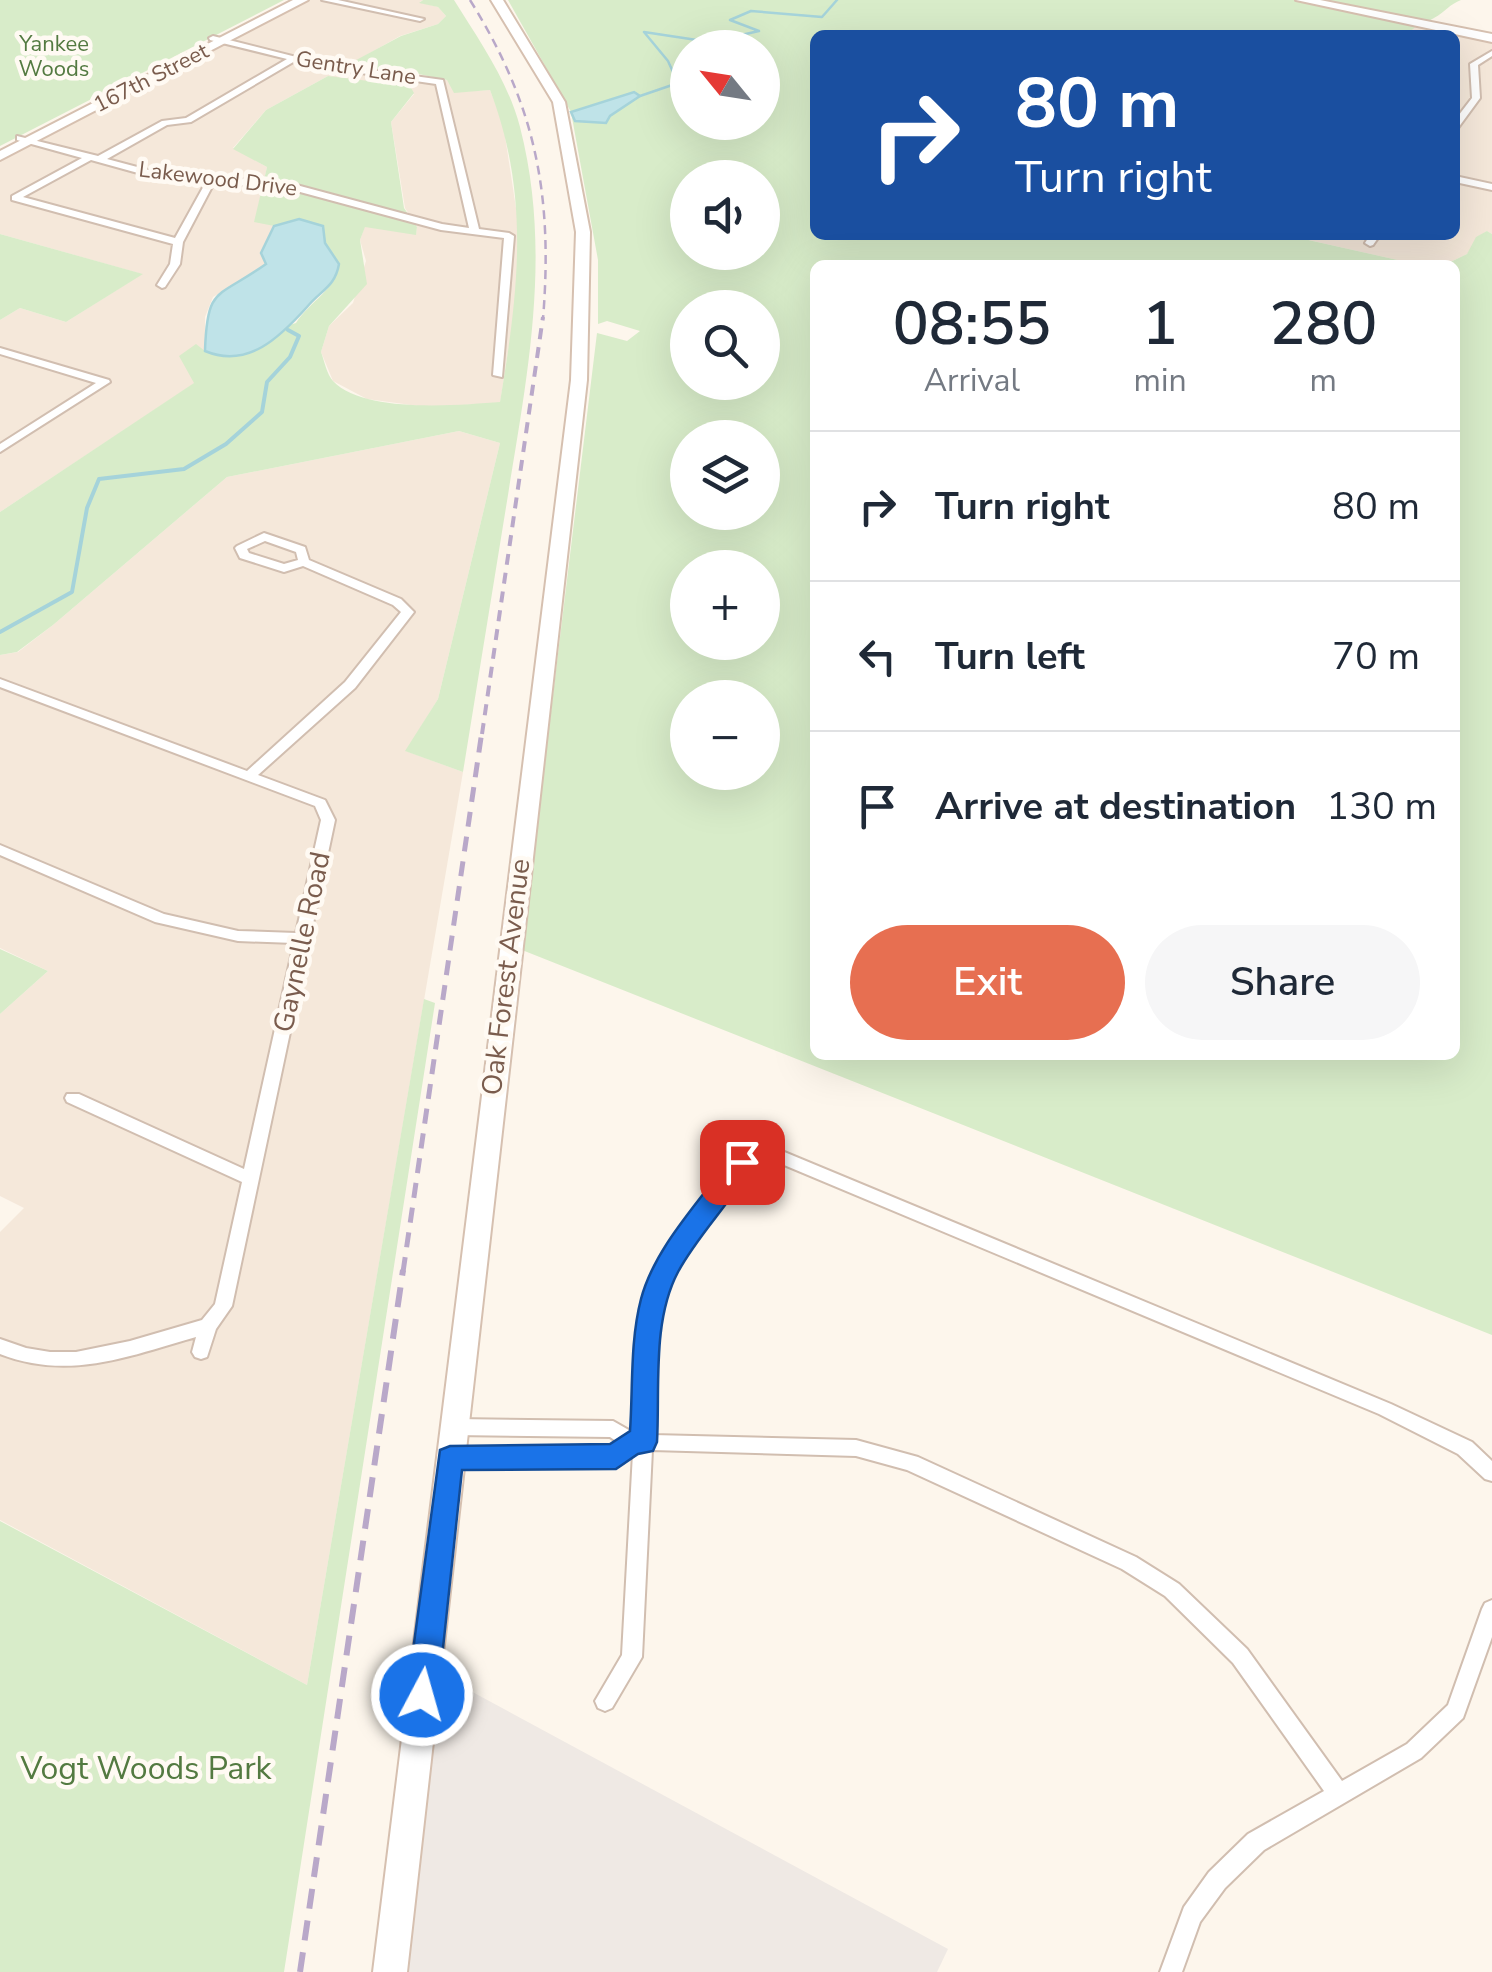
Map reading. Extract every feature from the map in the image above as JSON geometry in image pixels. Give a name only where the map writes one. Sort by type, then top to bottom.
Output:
[{"type":"street","name":"167th Street","points":[[0,152],[290,0]]},
{"type":"street","name":"167th Street","points":[[218,39],[302,0]]},
{"type":"street","points":[[326,0],[420,19]]},
{"type":"street","name":"Oak Forest Avenue","points":[[390,1972],[579,380],[584,232],[559,102],[497,0]]},
{"type":"street","points":[[1302,0],[1452,30]]},
{"type":"street","points":[[1460,32],[1492,38]]},
{"type":"street","name":"Gentry Lane","points":[[218,39],[293,59],[440,82],[475,233]]},
{"type":"street","points":[[1460,119],[1476,98],[1474,64],[1492,54]]},
{"type":"street","points":[[178,242],[15,198],[165,122],[188,120],[293,59]]},
{"type":"street","name":"Lakewood Drive","points":[[25,139],[156,176],[289,186],[475,233],[509,236],[498,375]]},
{"type":"street","points":[[1460,180],[1492,187]]},
{"type":"street","points":[[162,285],[176,264],[178,242],[210,182]]},
{"type":"street","points":[[0,351],[105,382],[0,449]]},
{"type":"street","points":[[250,776],[330,705],[408,612],[397,602],[304,562]]},
{"type":"street","name":"Gaynelle Road","points":[[0,683],[320,803],[328,820],[224,1306],[208,1326],[201,1352]]},
{"type":"street","points":[[0,850],[160,918],[238,936],[304,938]]},
{"type":"street","points":[[73,1098],[250,1179]]},
{"type":"street","points":[[605,1700],[632,1657],[638,1442],[655,1296],[668,1266],[699,1220],[758,1148],[1385,1409],[1465,1448],[1492,1473]]},
{"type":"street","points":[[0,1346],[23,1358],[72,1361],[208,1326]]},
{"type":"street","points":[[454,1427],[613,1429],[638,1442],[856,1448],[911,1463],[1129,1563],[1172,1590],[1240,1656],[1339,1794]]},
{"type":"street","points":[[450,1458],[616,1456],[638,1442]]},
{"type":"street","points":[[1172,1972],[1192,1915],[1217,1880],[1256,1842],[1414,1751],[1456,1711],[1492,1610]]},
{"type":"shaded area","points":[[308,0],[423,0],[420,2],[438,7],[446,16],[438,24],[400,36],[347,66],[447,80],[455,92],[490,90],[503,123],[519,228],[517,295],[500,403],[426,407],[367,399],[333,381],[321,352],[329,326],[353,303],[366,261],[360,240],[365,226],[416,234],[417,227],[405,208],[391,122],[414,94],[328,76],[266,110],[233,148],[267,167],[255,221],[274,226],[261,253],[267,264],[213,297],[205,317],[205,351],[195,383],[0,512],[0,320],[20,308],[66,322],[142,274],[0,234],[0,161]]},
{"type":"shaded area","points":[[1417,24],[1445,30],[1412,30]]},
{"type":"shaded area","points":[[1460,33],[1492,40],[1492,234],[1487,231],[1467,254],[1454,260],[1398,260],[1308,240],[1460,240]]},
{"type":"shaded area","points":[[459,431],[500,443],[438,699],[406,751],[463,772],[307,1685],[0,1520],[0,1232],[24,1208],[0,1196],[0,1014],[48,971],[0,948],[0,655],[18,652],[53,625],[227,477]]},
{"type":"shaded area","points":[[439,1674],[948,1949],[937,1972],[407,1972]]},
{"type":"green space","name":"Yankee Woods","points":[[0,0],[284,0],[0,146]]},
{"type":"green space","points":[[454,0],[500,77],[520,127],[534,220],[536,265],[529,357],[463,772],[405,751],[438,699],[500,443],[459,431],[227,477],[53,625],[17,652],[0,655],[0,512],[194,383],[179,356],[196,344],[205,351],[296,323],[333,281],[339,264],[325,243],[299,219],[274,226],[254,222],[267,167],[233,149],[266,110],[328,76],[410,86],[414,93],[391,122],[404,208],[417,227],[416,235],[365,227],[360,240],[367,284],[329,326],[321,352],[329,375],[347,392],[388,403],[500,402],[516,284],[516,207],[503,130],[490,90],[454,93],[447,80],[345,66],[401,36],[438,24],[446,16],[438,7],[419,3]]},
{"type":"green space","points":[[508,0],[1461,0],[1413,30],[810,30],[810,240],[1308,240],[1398,260],[810,260],[810,1060],[1460,1060],[1460,260],[1454,260],[1467,254],[1476,237],[1487,231],[1492,234],[1492,1335],[522,950],[597,333],[627,341],[640,331],[607,321],[598,324],[598,260],[571,112]]},
{"type":"green space","points":[[0,234],[143,274],[66,322],[20,308],[0,320]]},
{"type":"green space","points":[[0,949],[48,971],[0,1014]]},
{"type":"green space","name":"Vogt Woods Park","points":[[424,999],[435,1003],[284,1972],[0,1972],[0,1521],[307,1685]]},
{"type":"water","points":[[634,92],[640,96],[606,123],[575,121],[571,112]]},
{"type":"water","points":[[299,219],[323,226],[325,243],[339,264],[331,283],[286,329],[262,347],[235,356],[205,351],[212,304],[266,264],[261,253],[274,226]]},
{"type":"waterway","points":[[640,96],[678,83],[668,61],[644,32],[710,42],[759,31],[730,20],[751,11],[822,17],[837,0]]},
{"type":"waterway","points":[[0,632],[72,592],[87,508],[99,479],[184,469],[226,444],[262,412],[267,382],[290,357],[299,336],[288,330]]},
{"type":"railway","points":[[470,0],[511,77],[535,153],[545,232],[543,319]]},
{"type":"railway","points":[[482,734],[543,317]]},
{"type":"railway","points":[[403,1272],[482,731]]},
{"type":"railway","points":[[300,1972],[403,1270]]},
{"type":"route","points":[[422,1695],[450,1458],[616,1456],[633,1442],[644,1442],[649,1325],[655,1296],[668,1266],[742,1162]]}]
